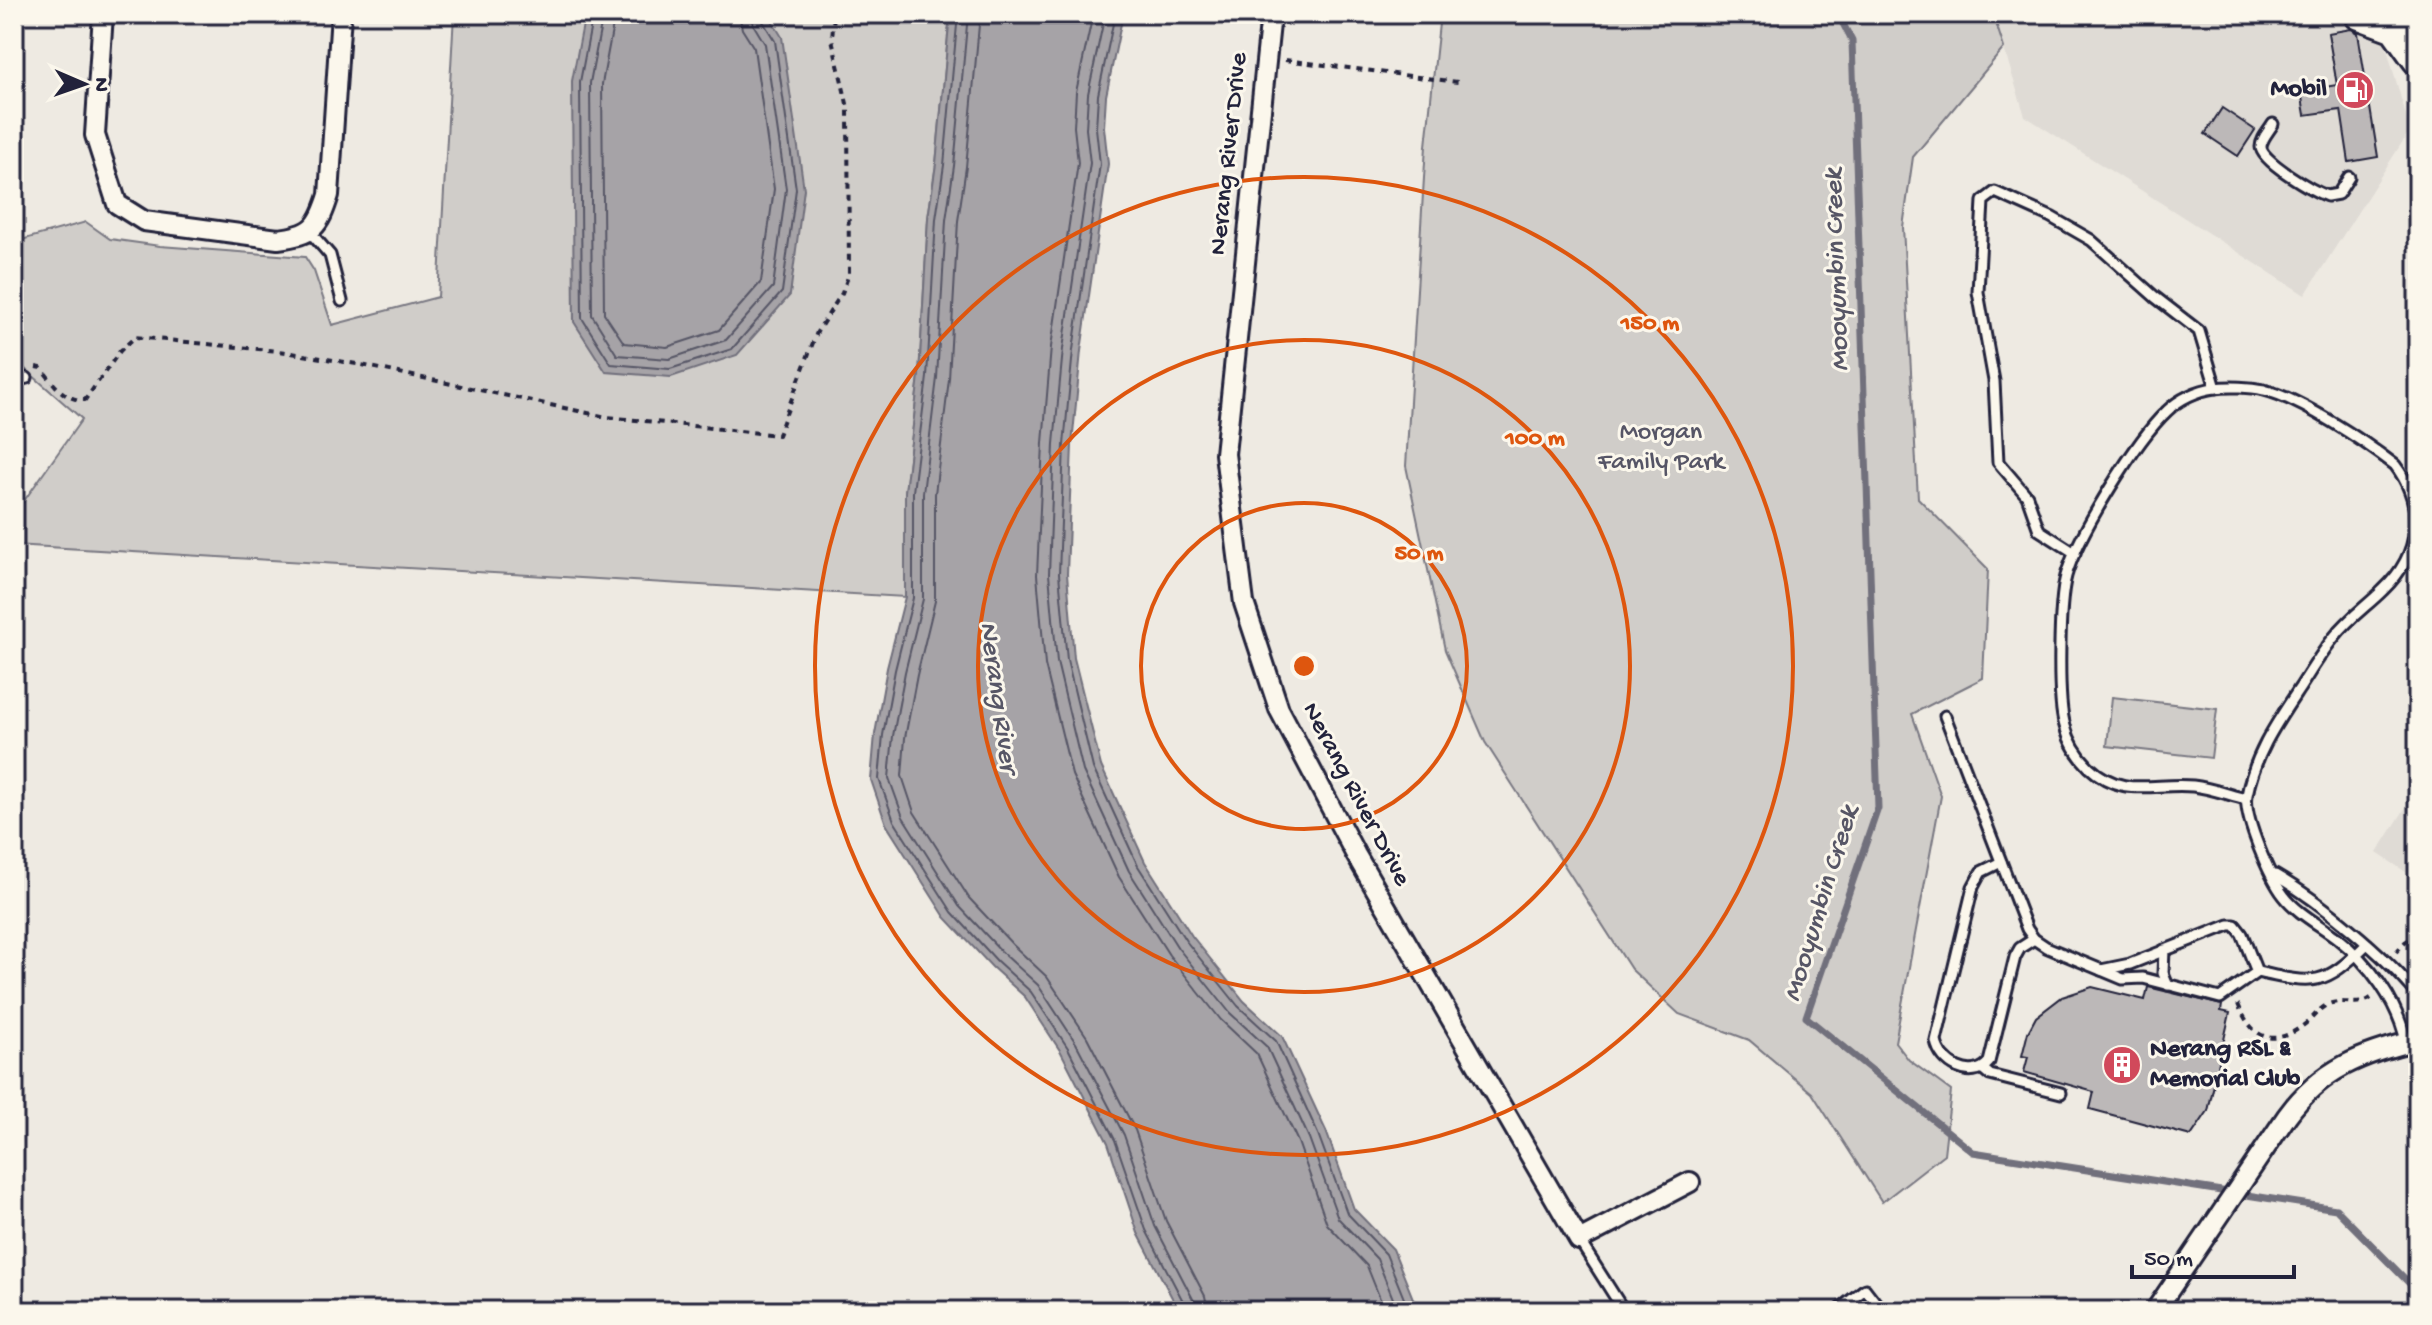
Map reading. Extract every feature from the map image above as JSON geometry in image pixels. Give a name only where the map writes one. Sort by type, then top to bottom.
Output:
[{"type":"main road","points":[[2360,14],[2395,27],[2418,59]]},
{"type":"street","points":[[103,14],[95,135],[117,204],[144,221],[278,239],[310,232],[321,220],[329,195],[341,14]]},
{"type":"street","name":"Nerang River Drive","points":[[1271,14],[1225,454],[1244,603],[1279,709],[1356,855],[1579,1240]]},
{"type":"street","points":[[2155,1311],[2287,1116],[2306,1093],[2328,1073],[2367,1054],[2412,1041]]},
{"type":"street","points":[[1579,1240],[1690,1182]]},
{"type":"lane","points":[[2273,124],[2261,144],[2262,152],[2269,161],[2327,196],[2338,194],[2349,177]]},
{"type":"lane","points":[[2075,553],[2039,530],[2027,496],[1998,462],[1994,381],[1978,292],[1983,201],[1995,192],[2051,217],[2091,240],[2199,331],[2216,388]]},
{"type":"lane","points":[[310,232],[330,255],[342,301]]},
{"type":"lane","points":[[14,381],[27,378]]},
{"type":"lane","points":[[2246,799],[2190,786],[2126,787],[2091,769],[2077,754],[2064,723],[2061,598],[2075,553],[2125,467],[2153,426],[2169,409],[2192,394],[2216,388],[2263,390],[2301,406],[2381,454],[2395,465],[2405,479],[2417,517],[2411,551],[2398,573],[2385,589],[2348,620],[2328,644],[2266,740],[2253,770],[2246,799],[2252,829],[2284,897],[2341,940],[2384,988],[2412,1041]]},
{"type":"lane","points":[[1945,716],[2027,929],[2034,939],[2046,947],[2123,979],[2143,978],[2220,998],[2257,972],[2311,982],[2324,979],[2367,944]]},
{"type":"lane","points":[[2001,862],[1981,872],[1976,879],[1936,1041],[1941,1057],[1949,1064],[1976,1071],[1983,1069],[1992,1053],[2015,957],[2020,948],[2034,939]]},
{"type":"lane","points":[[2272,873],[2291,884],[2367,944],[2418,995]]},
{"type":"lane","points":[[2101,970],[2130,964],[2223,926],[2235,925],[2242,934],[2257,972]]},
{"type":"lane","points":[[2164,950],[2163,973],[2168,985]]},
{"type":"lane","points":[[1983,1069],[1990,1075],[2061,1093]]},
{"type":"lane","points":[[1579,1240],[1624,1311]]},
{"type":"lane","points":[[1837,1311],[1865,1289],[1882,1311]]},
{"type":"path","points":[[27,378],[32,367],[41,368],[64,395],[76,401],[85,400],[120,351],[135,337],[279,351],[357,364],[607,417],[778,435],[817,332],[842,293],[849,274],[848,108],[832,39],[834,14]]},
{"type":"path","points":[[1267,58],[1458,82]]},
{"type":"path","points":[[2396,952],[2418,934]]},
{"type":"path","points":[[2232,991],[2245,1021],[2259,1035],[2271,1038],[2298,1028],[2327,1004],[2359,1004],[2376,995]]},
{"type":"shaded area","points":[[1993,14],[2377,14],[2410,130],[2305,295],[2025,116]]},
{"type":"shaded area","points":[[2418,788],[2418,880],[2377,853]]},
{"type":"green space","points":[[454,14],[950,14],[928,218],[919,376],[905,492],[905,597],[14,545],[14,515],[82,419],[24,368],[14,309],[14,242],[86,222],[110,239],[305,257],[314,271],[332,325],[438,297]]},
{"type":"green space","name":"Morgan Family Park","points":[[1440,14],[1993,14],[2004,48],[1913,157],[1903,227],[1918,498],[1988,569],[1983,678],[1912,714],[1941,796],[1895,1042],[1909,1060],[1951,1091],[1944,1154],[1882,1202],[1812,1093],[1749,1040],[1679,1014],[1631,969],[1485,742],[1445,650],[1406,466],[1426,146]]},
{"type":"green space","points":[[2112,697],[2217,709],[2211,758],[2107,746]]},
{"type":"water","points":[[585,14],[768,14],[782,37],[804,189],[790,295],[737,355],[671,377],[606,372],[574,322],[572,81]]},
{"type":"water","name":"Nerang River","points":[[950,14],[1123,14],[1106,96],[1104,127],[1108,164],[1081,351],[1072,445],[1067,574],[1074,658],[1101,766],[1145,862],[1192,936],[1244,1001],[1282,1036],[1326,1131],[1354,1209],[1393,1249],[1418,1311],[1179,1311],[1138,1233],[1108,1143],[1061,1052],[1025,997],[945,917],[886,824],[871,780],[875,734],[887,668],[905,597],[905,492],[919,376],[928,218]]},
{"type":"building","points":[[2351,29],[2358,33],[2378,157],[2349,162],[2341,110],[2305,115],[2301,91],[2337,85],[2328,33]]},
{"type":"building","points":[[2222,108],[2255,130],[2238,156],[2205,134]]},
{"type":"building","name":"Nerang RSL & Memorial Club","points":[[2092,987],[2145,1000],[2148,987],[2222,1005],[2221,1011],[2230,1013],[2208,1111],[2191,1136],[2090,1109],[2094,1092],[2024,1072],[2028,1057],[2022,1056],[2028,1032],[2036,1017],[2062,997]]},
{"type":"waterway","name":"Mooyumbin Creek","points":[[1838,14],[1852,41],[1878,808],[1806,1017],[1973,1152],[2336,1209],[2418,1292]]},
{"type":"place","name":"Mobil","points":[[2355,90]]},
{"type":"place","name":"Nerang RSL & Memorial Club","points":[[2122,1065]]}]
